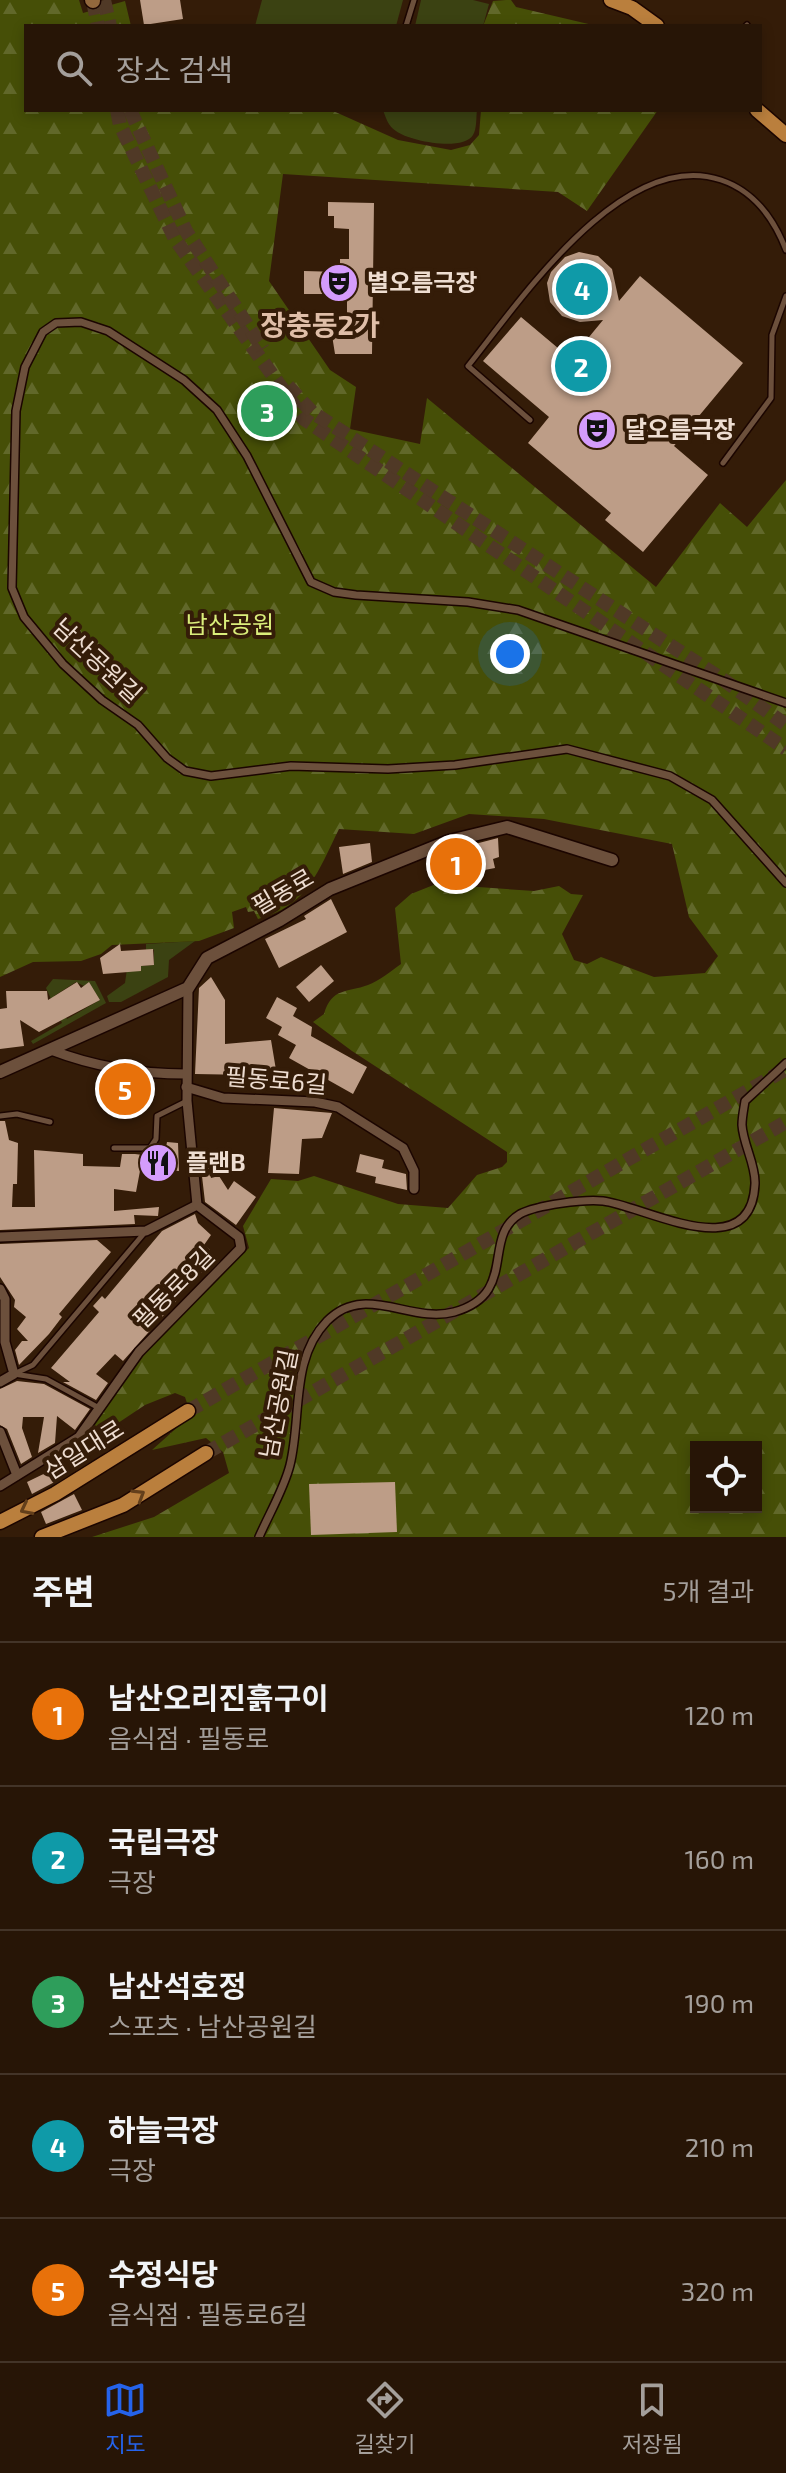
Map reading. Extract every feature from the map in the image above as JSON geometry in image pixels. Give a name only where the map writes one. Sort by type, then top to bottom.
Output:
[{"type":"main road","points":[[611,0],[632,8],[654,24]]},
{"type":"main road","points":[[759,112],[786,135]]},
{"type":"main road","name":"삼일대로","points":[[0,1522],[55,1494],[188,1411]]},
{"type":"main road","points":[[42,1537],[123,1505],[206,1453]]},
{"type":"street","name":"남산공원길","points":[[786,703],[518,610],[468,602],[345,594],[311,582],[247,456],[217,410],[184,380],[108,331],[81,322],[56,323],[43,332],[25,367],[16,411],[12,588],[24,617],[63,664],[102,700],[138,725],[167,758],[185,771],[211,776],[291,766],[388,769],[455,765],[567,749],[670,776],[712,800],[786,883]]},
{"type":"street","name":"필동로","points":[[188,988],[207,958],[280,920],[330,889],[449,841],[507,827],[612,860]]},
{"type":"street","points":[[0,1072],[188,988],[186,1087],[197,1205]]},
{"type":"street","points":[[51,1050],[82,1062],[125,1071],[186,1074]]},
{"type":"street","name":"남산공원길","points":[[259,1537],[290,1465],[303,1369],[312,1339],[329,1318],[350,1304],[375,1303],[421,1312],[452,1313],[482,1299],[496,1276],[501,1239],[519,1215],[572,1202],[604,1201],[697,1228],[725,1227],[747,1212],[755,1183],[742,1126],[745,1101],[786,1063]]},
{"type":"street","name":"필동로6길","points":[[186,1087],[223,1098],[315,1102],[338,1107],[403,1148],[414,1171],[414,1189]]},
{"type":"street","name":"필동로8길","points":[[0,1237],[146,1231],[197,1205],[239,1237],[241,1248],[139,1352],[79,1437],[0,1486]]},
{"type":"street","points":[[0,1289],[5,1299],[5,1342],[14,1374]]},
{"type":"street","name":"필동로8길","points":[[0,1382],[14,1374]]},
{"type":"street","points":[[0,1432],[17,1475]]},
{"type":"lane","points":[[407,24],[414,0]]},
{"type":"lane","points":[[530,420],[468,366],[567,243],[633,194],[662,178],[706,176],[719,179],[757,202],[780,234],[786,250]]},
{"type":"lane","points":[[723,463],[771,398],[772,335],[786,296]]},
{"type":"lane","points":[[114,1148],[150,1148],[156,1139],[157,1116],[187,1101]]},
{"type":"lane","points":[[0,1116],[17,1114],[50,1122]]},
{"type":"lane","name":"필동로8길","points":[[14,1374],[33,1365],[146,1231]]},
{"type":"lane","points":[[14,1374],[46,1379],[69,1389],[100,1409]]},
{"type":"green space","name":"남산공원","points":[[0,0],[79,0],[83,13],[125,1],[131,24],[24,24],[24,112],[335,112],[398,140],[451,150],[470,145],[479,135],[481,112],[657,112],[587,211],[558,192],[283,174],[269,281],[330,370],[356,387],[350,429],[420,444],[427,398],[656,587],[720,503],[747,527],[786,480],[786,1537],[92,1537],[154,1517],[229,1473],[223,1452],[206,1438],[152,1450],[191,1415],[185,1397],[175,1393],[145,1405],[88,1443],[82,1441],[150,1346],[249,1248],[243,1226],[271,1179],[298,1181],[314,1176],[398,1204],[448,1208],[477,1175],[502,1167],[507,1162],[507,1152],[313,1022],[324,1014],[336,995],[372,983],[401,964],[395,908],[411,894],[436,884],[534,891],[559,886],[571,894],[583,895],[562,934],[574,960],[587,964],[601,957],[654,977],[705,973],[718,956],[689,917],[672,844],[544,819],[469,814],[414,834],[339,829],[309,885],[300,896],[275,913],[258,919],[254,911],[248,912],[246,907],[232,912],[234,928],[199,941],[112,945],[101,954],[81,961],[33,962],[0,977]]},
{"type":"green space","points":[[262,0],[403,0],[397,24],[256,24]]},
{"type":"green space","points":[[421,0],[473,0],[489,4],[484,24],[415,24]]},
{"type":"green space","points":[[511,0],[516,7],[588,24],[484,24],[493,1]]},
{"type":"green space","points":[[384,112],[477,112],[473,135],[459,143],[423,141],[403,135],[388,122]]},
{"type":"green space","points":[[195,941],[169,960],[168,977],[121,1002],[109,1002],[107,996],[125,983],[127,969],[141,971],[141,966],[154,965],[154,950],[146,950],[146,944]]},
{"type":"green space","points":[[53,979],[95,981],[106,1003],[33,1044],[31,1041],[62,1023],[46,988]],"holes":[[[76,982],[84,986],[89,983],[100,1000],[67,1019],[54,996]]]},
{"type":"building","points":[[140,0],[180,0],[183,19],[144,24]]},
{"type":"building","name":"별오름극장","points":[[328,202],[374,203],[372,354],[335,354],[331,329],[347,329],[347,300],[336,300],[336,294],[304,294],[304,271],[340,272],[340,259],[349,259],[349,229],[334,228],[334,216],[328,216]]},
{"type":"building","points":[[579,252],[598,256],[612,269],[619,301],[640,276],[743,363],[674,446],[708,475],[643,552],[605,520],[611,513],[528,443],[549,417],[483,361],[521,317],[571,359],[603,320],[580,322],[562,316],[550,302],[547,283],[551,272],[565,257]]},
{"type":"building","points":[[498,838],[499,857],[493,859],[495,868],[474,872],[472,863],[479,862],[475,844]]},
{"type":"building","points":[[370,843],[372,862],[343,874],[339,847]]},
{"type":"building","points":[[331,899],[347,932],[279,968],[265,939],[306,919],[304,916]]},
{"type":"building","points":[[120,944],[121,951],[153,949],[154,965],[141,966],[141,971],[103,974],[100,958]]},
{"type":"building","points":[[321,965],[334,981],[309,1002],[296,987]]},
{"type":"building","points":[[211,977],[225,1000],[225,1044],[271,1040],[276,1070],[250,1075],[195,1074],[199,988]]},
{"type":"building","points":[[77,982],[81,988],[89,982],[100,1000],[39,1032],[20,1020],[24,1046],[0,1049],[0,1009],[7,1008],[6,991],[47,991],[48,1000]]},
{"type":"building","points":[[277,997],[297,1008],[293,1016],[312,1027],[311,1036],[367,1067],[353,1094],[289,1058],[296,1045],[278,1035],[282,1027],[266,1018]]},
{"type":"building","points":[[274,1108],[332,1113],[322,1138],[302,1139],[299,1174],[268,1173]]},
{"type":"building","points":[[0,1121],[5,1121],[9,1140],[18,1143],[17,1184],[13,1184],[12,1207],[35,1207],[34,1150],[83,1154],[83,1166],[120,1167],[122,1154],[135,1154],[143,1155],[136,1192],[114,1189],[114,1211],[159,1207],[158,1216],[134,1215],[135,1224],[0,1230]]},
{"type":"building","points":[[167,1142],[178,1143],[179,1171],[162,1170]]},
{"type":"building","points":[[360,1154],[384,1160],[382,1168],[406,1174],[407,1190],[375,1183],[376,1177],[356,1172]]},
{"type":"building","points":[[207,1158],[211,1178],[219,1176],[228,1190],[234,1181],[256,1197],[236,1225],[205,1202],[200,1159]]},
{"type":"building","points":[[195,1214],[198,1223],[211,1235],[204,1245],[210,1250],[197,1265],[203,1271],[123,1361],[115,1354],[96,1374],[108,1383],[96,1400],[63,1382],[70,1382],[51,1368],[99,1312],[93,1306],[102,1296],[105,1299],[162,1231]]},
{"type":"building","points":[[97,1240],[111,1252],[59,1314],[62,1317],[49,1334],[19,1365],[15,1350],[22,1341],[28,1341],[17,1329],[26,1317],[14,1307],[15,1300],[0,1277],[0,1244]]},
{"type":"building","points":[[17,1381],[44,1384],[90,1409],[75,1430],[57,1416],[55,1443],[38,1453],[44,1417],[23,1417],[22,1428],[32,1457],[21,1464],[7,1429],[0,1425],[0,1389]]},
{"type":"building","points":[[58,1467],[64,1477],[32,1494],[27,1482]]},
{"type":"building","points":[[395,1482],[397,1532],[311,1535],[309,1484]]},
{"type":"building","points":[[74,1494],[82,1510],[46,1524],[41,1512]]},
{"type":"tunnel","points":[[104,0],[110,24]]},
{"type":"tunnel","points":[[93,1],[98,24]]},
{"type":"tunnel","points":[[117,112],[120,125],[175,239],[304,419],[786,749]]},
{"type":"tunnel","points":[[131,112],[186,231],[263,349]]},
{"type":"tunnel","points":[[288,386],[312,412],[725,681],[786,725]]},
{"type":"tunnel","points":[[188,1411],[786,1069]]},
{"type":"tunnel","points":[[206,1453],[786,1122]]},
{"type":"place","name":"별오름극장","points":[[339,283]]},
{"type":"place","name":"하늘극장","points":[[582,289]]},
{"type":"place","name":"국립극장","points":[[581,366]]},
{"type":"place","name":"남산석호정","points":[[267,411]]},
{"type":"place","name":"달오름극장","points":[[597,430]]},
{"type":"place","name":"남산오리진흙구이","points":[[456,864]]},
{"type":"place","name":"수정식당","points":[[125,1089]]},
{"type":"place","name":"플랜B","points":[[158,1163]]},
{"type":"district","name":"장충동2가","points":[[320,325]]}]
